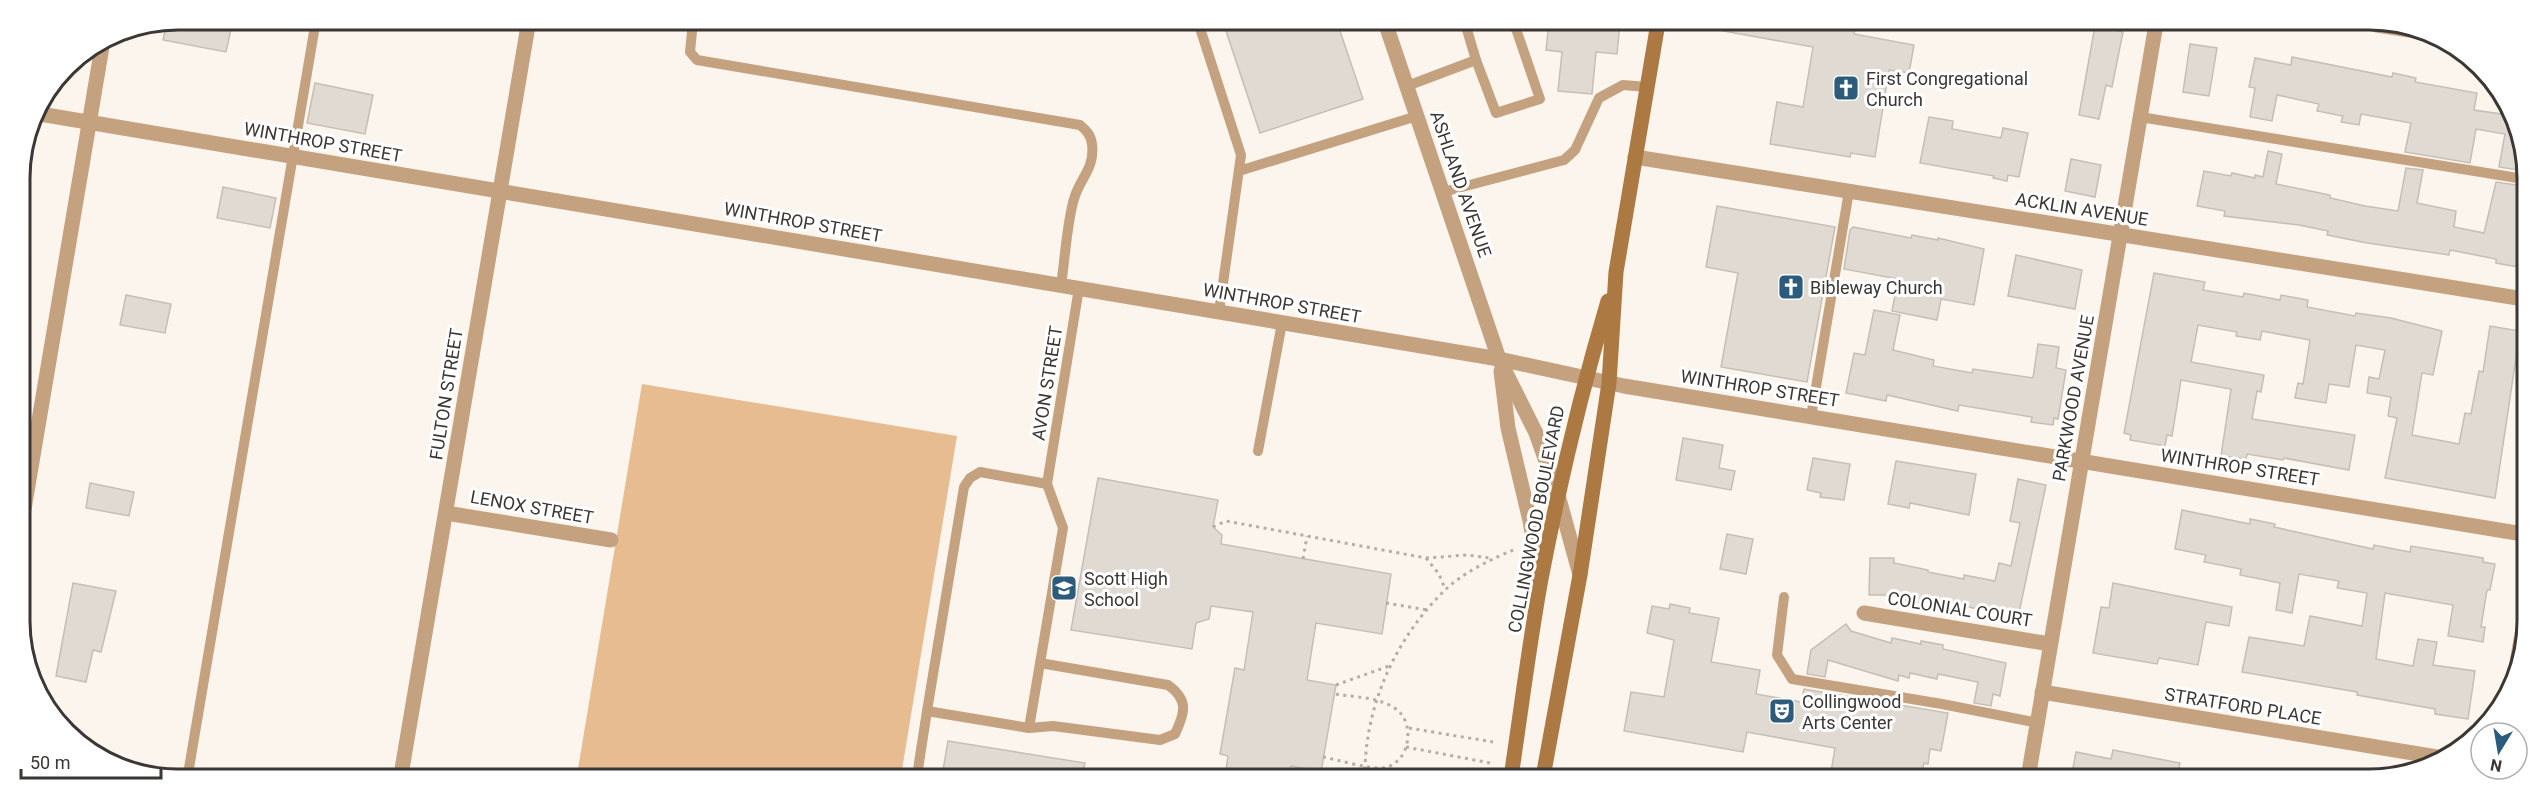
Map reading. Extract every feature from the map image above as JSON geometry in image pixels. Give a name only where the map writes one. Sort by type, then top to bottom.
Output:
[{"type":"main road","name":"COLLINGWOOD BOULEVARD","points":[[1544,769],[1580,575],[1609,383],[1616,272],[1657,30]]},
{"type":"main road","name":"COLLINGWOOD BOULEVARD","points":[[1512,769],[1541,582],[1558,495],[1586,377],[1616,272]]},
{"type":"street","name":"FULTON STREET","points":[[402,769],[498,191],[527,30]]},
{"type":"street","name":"ASHLAND AVENUE","points":[[1388,30],[1499,359],[1536,433],[1558,495],[1580,575]]},
{"type":"street","name":"PARKWOOD AVENUE","points":[[2030,769],[2155,30]]},
{"type":"street","points":[[30,473],[101,52]]},
{"type":"street","name":"WINTHROP STREET","points":[[44,115],[1499,359],[1609,383],[2517,533]]},
{"type":"street","name":"ACKLIN AVENUE","points":[[1635,157],[2517,298]]},
{"type":"street","name":"ASHLAND AVENUE","points":[[1499,359],[1508,428],[1530,521],[1541,582]]},
{"type":"street","name":"LENOX STREET","points":[[446,513],[611,540]]},
{"type":"street","name":"COLONIAL COURT","points":[[1864,613],[2050,644]]},
{"type":"street","name":"STRATFORD PLACE","points":[[2042,692],[2430,756]]},
{"type":"lane","points":[[189,769],[314,30]]},
{"type":"lane","points":[[692,30],[690,52],[697,60],[1080,124],[1089,133],[1092,155],[1090,170],[1075,196],[1061,285]]},
{"type":"lane","points":[[1201,30],[1241,155],[1219,312]]},
{"type":"lane","points":[[1467,30],[1496,113],[1540,99],[1516,30]]},
{"type":"lane","points":[[1407,86],[1476,60]]},
{"type":"lane","points":[[1443,192],[1564,160],[1575,150],[1599,98],[1623,85],[1647,87]]},
{"type":"lane","points":[[1239,171],[1417,116]]},
{"type":"lane","points":[[2140,117],[2517,178]]},
{"type":"lane","points":[[1811,417],[1849,191]]},
{"type":"lane","name":"AVON STREET","points":[[1047,484],[1079,288]]},
{"type":"lane","points":[[1258,451],[1282,322]]},
{"type":"lane","points":[[918,769],[964,488],[970,478],[980,472],[1047,484],[1063,528],[1029,728]]},
{"type":"lane","points":[[1784,597],[1777,655],[1792,679],[1942,704],[2038,723]]},
{"type":"lane","points":[[927,711],[1029,728],[1053,726],[1160,740],[1175,734],[1181,720],[1184,701],[1179,692],[1168,685],[1040,663]]},
{"type":"path","points":[[1213,527],[1226,521],[1426,558],[1467,555],[1491,559]]},
{"type":"path","points":[[1303,559],[1307,536]]},
{"type":"path","points":[[1364,769],[1377,700],[1389,666],[1400,646],[1445,589],[1491,559],[1516,549]]},
{"type":"path","points":[[1426,558],[1439,574],[1445,589]]},
{"type":"path","points":[[1386,603],[1427,610]]},
{"type":"path","points":[[1336,685],[1389,666]]},
{"type":"path","points":[[1323,758],[1383,768],[1396,761],[1406,747],[1409,728],[1395,707],[1377,700],[1335,694]]},
{"type":"path","points":[[1409,728],[1493,742]]},
{"type":"path","points":[[1406,747],[1490,763]]},
{"type":"shaded area","points":[[642,384],[957,436],[902,769],[578,769]]},
{"type":"building","points":[[231,30],[226,52],[163,40],[165,31]]},
{"type":"building","points":[[1226,30],[1340,30],[1363,99],[1260,133]]},
{"type":"building","points":[[1548,30],[1619,30],[1617,54],[1596,52],[1592,94],[1558,91],[1562,52],[1546,50]]},
{"type":"building","name":"First Congregational Church","points":[[1855,30],[1854,34],[1914,45],[1909,73],[1889,70],[1875,157],[1851,153],[1850,157],[1770,144],[1777,102],[1803,107],[1813,47],[1723,31]]},
{"type":"building","points":[[2094,30],[2123,32],[2112,87],[2106,85],[2099,119],[2079,115]]},
{"type":"building","points":[[2190,44],[2217,48],[2209,96],[2183,92]]},
{"type":"building","points":[[2292,57],[2392,77],[2393,73],[2416,78],[2415,82],[2477,93],[2474,110],[2502,114],[2506,121],[2517,170],[2499,167],[2505,134],[2476,129],[2470,163],[2405,152],[2411,123],[2361,114],[2359,125],[2341,122],[2343,116],[2317,111],[2319,104],[2277,95],[2272,121],[2250,117],[2255,88],[2249,87],[2255,58],[2291,65]]},
{"type":"building","points":[[315,83],[373,95],[365,134],[307,123]]},
{"type":"building","points":[[1929,117],[1953,121],[1952,129],[2001,138],[2003,128],[2028,133],[2019,177],[2008,175],[2007,181],[1993,178],[1994,176],[1920,163]]},
{"type":"building","points":[[2268,151],[2282,154],[2276,184],[2330,195],[2330,198],[2365,206],[2398,211],[2406,168],[2423,170],[2417,203],[2456,211],[2454,227],[2484,233],[2496,182],[2517,185],[2517,267],[2496,263],[2496,259],[2450,250],[2449,255],[2367,243],[2327,235],[2328,231],[2299,225],[2224,216],[2225,211],[2197,206],[2204,171],[2231,176],[2232,173],[2255,178],[2255,175],[2263,177]]},
{"type":"building","points":[[2071,159],[2101,165],[2095,197],[2065,191]]},
{"type":"building","points":[[223,187],[276,198],[270,228],[217,218]]},
{"type":"building","name":"Bibleway Church","points":[[1717,206],[1835,227],[1807,382],[1721,367],[1738,273],[1706,267]]},
{"type":"building","points":[[1853,227],[1911,238],[1912,235],[1938,240],[1938,238],[1984,249],[1974,305],[1941,299],[1937,320],[1892,311],[1898,279],[1844,269],[1850,230]]},
{"type":"building","points":[[2016,255],[2082,270],[2075,309],[2008,296]]},
{"type":"building","points":[[2154,273],[2205,282],[2203,290],[2243,297],[2244,293],[2280,300],[2281,295],[2308,300],[2307,307],[2355,316],[2356,313],[2391,318],[2442,331],[2433,375],[2422,373],[2412,435],[2459,444],[2465,413],[2471,414],[2479,371],[2483,372],[2490,326],[2517,330],[2517,351],[2495,498],[2385,478],[2397,418],[2388,416],[2391,397],[2367,393],[2369,377],[2379,379],[2385,350],[2356,345],[2349,387],[2329,384],[2326,403],[2295,398],[2298,383],[2303,384],[2310,340],[2262,331],[2260,340],[2236,336],[2237,332],[2198,325],[2191,362],[2264,375],[2261,392],[2257,391],[2252,419],[2355,435],[2349,470],[2284,458],[2283,460],[2247,454],[2246,459],[2221,456],[2231,389],[2181,380],[2172,436],[2167,435],[2165,446],[2130,440],[2131,435],[2124,433]]},
{"type":"building","points":[[126,295],[171,304],[165,333],[120,325]]},
{"type":"building","points":[[1874,310],[1900,315],[1893,350],[1934,360],[1933,366],[1972,373],[1973,369],[2033,378],[2038,344],[2059,347],[2056,368],[2066,370],[2058,419],[2054,418],[2053,425],[2031,422],[2032,417],[1959,405],[1958,411],[1887,395],[1886,401],[1846,393],[1854,353],[1865,355]]},
{"type":"building","points":[[1683,438],[1723,445],[1719,468],[1735,471],[1731,490],[1676,480]]},
{"type":"building","points":[[1813,458],[1850,464],[1844,500],[1820,497],[1821,493],[1807,490]]},
{"type":"building","points":[[1896,461],[1976,474],[1969,515],[1910,503],[1909,508],[1888,504]]},
{"type":"building","name":"Scott High School","points":[[1098,478],[1218,500],[1213,527],[1222,535],[1221,544],[1391,574],[1382,634],[1316,623],[1307,680],[1336,685],[1322,769],[1291,766],[1290,769],[1226,769],[1228,756],[1220,754],[1235,668],[1244,670],[1253,612],[1211,606],[1209,619],[1196,623],[1192,649],[1071,630]]},
{"type":"building","points":[[2018,479],[2046,485],[2019,613],[1984,607],[1983,610],[1953,604],[1953,607],[1922,601],[1921,603],[1899,599],[1900,595],[1869,595],[1870,558],[1894,558],[1894,563],[1928,570],[1928,572],[1964,579],[1964,575],[1995,581],[1999,563],[2011,566],[2020,523],[2010,521]]},
{"type":"building","points":[[90,483],[134,492],[129,516],[86,508]]},
{"type":"building","points":[[2182,510],[2250,524],[2250,519],[2275,524],[2274,527],[2373,549],[2374,545],[2410,552],[2411,546],[2483,558],[2483,562],[2495,564],[2490,590],[2487,590],[2481,627],[2485,627],[2483,642],[2448,636],[2453,605],[2385,593],[2376,659],[2413,666],[2418,639],[2437,642],[2433,665],[2475,671],[2468,719],[2435,714],[2435,709],[2357,695],[2357,692],[2242,672],[2249,637],[2304,646],[2310,616],[2362,626],[2367,593],[2337,588],[2339,581],[2299,574],[2292,613],[2276,610],[2280,583],[2240,575],[2241,569],[2204,562],[2206,555],[2175,549]]},
{"type":"building","points":[[1727,534],[1753,539],[1746,574],[1720,569]]},
{"type":"building","points":[[73,583],[116,591],[101,652],[93,650],[86,682],[56,676]]},
{"type":"building","points":[[2113,583],[2232,607],[2229,626],[2206,622],[2198,665],[2159,658],[2157,664],[2093,653],[2101,607],[2109,608]]},
{"type":"building","name":"Collingwood Arts Center","points":[[1670,604],[1690,608],[1689,613],[1719,618],[1711,662],[1760,670],[1756,694],[1801,702],[1804,689],[1948,713],[1941,751],[1930,749],[1928,764],[1924,763],[1923,769],[1832,769],[1835,748],[1747,732],[1743,752],[1624,731],[1631,692],[1664,697],[1674,640],[1647,633],[1652,606],[1669,609]]},
{"type":"building","points":[[1846,624],[1851,631],[1891,643],[1892,638],[1921,644],[1921,641],[1943,645],[1943,649],[2006,663],[2000,696],[1993,694],[1991,706],[1974,703],[1978,682],[1938,674],[1937,679],[1910,673],[1909,678],[1899,675],[1898,681],[1828,660],[1825,677],[1807,674],[1811,650]]},
{"type":"building","points":[[948,741],[1085,763],[1084,769],[943,769]]},
{"type":"building","points":[[2113,750],[2180,763],[2179,769],[2073,769],[2076,752],[2111,759]]},
{"type":"place","name":"First Congregational Church","points":[[1846,88]]},
{"type":"place","name":"Bibleway Church","points":[[1791,287]]},
{"type":"place","name":"Scott High School","points":[[1064,588]]},
{"type":"place","name":"Collingwood Arts Center","points":[[1782,711]]}]
